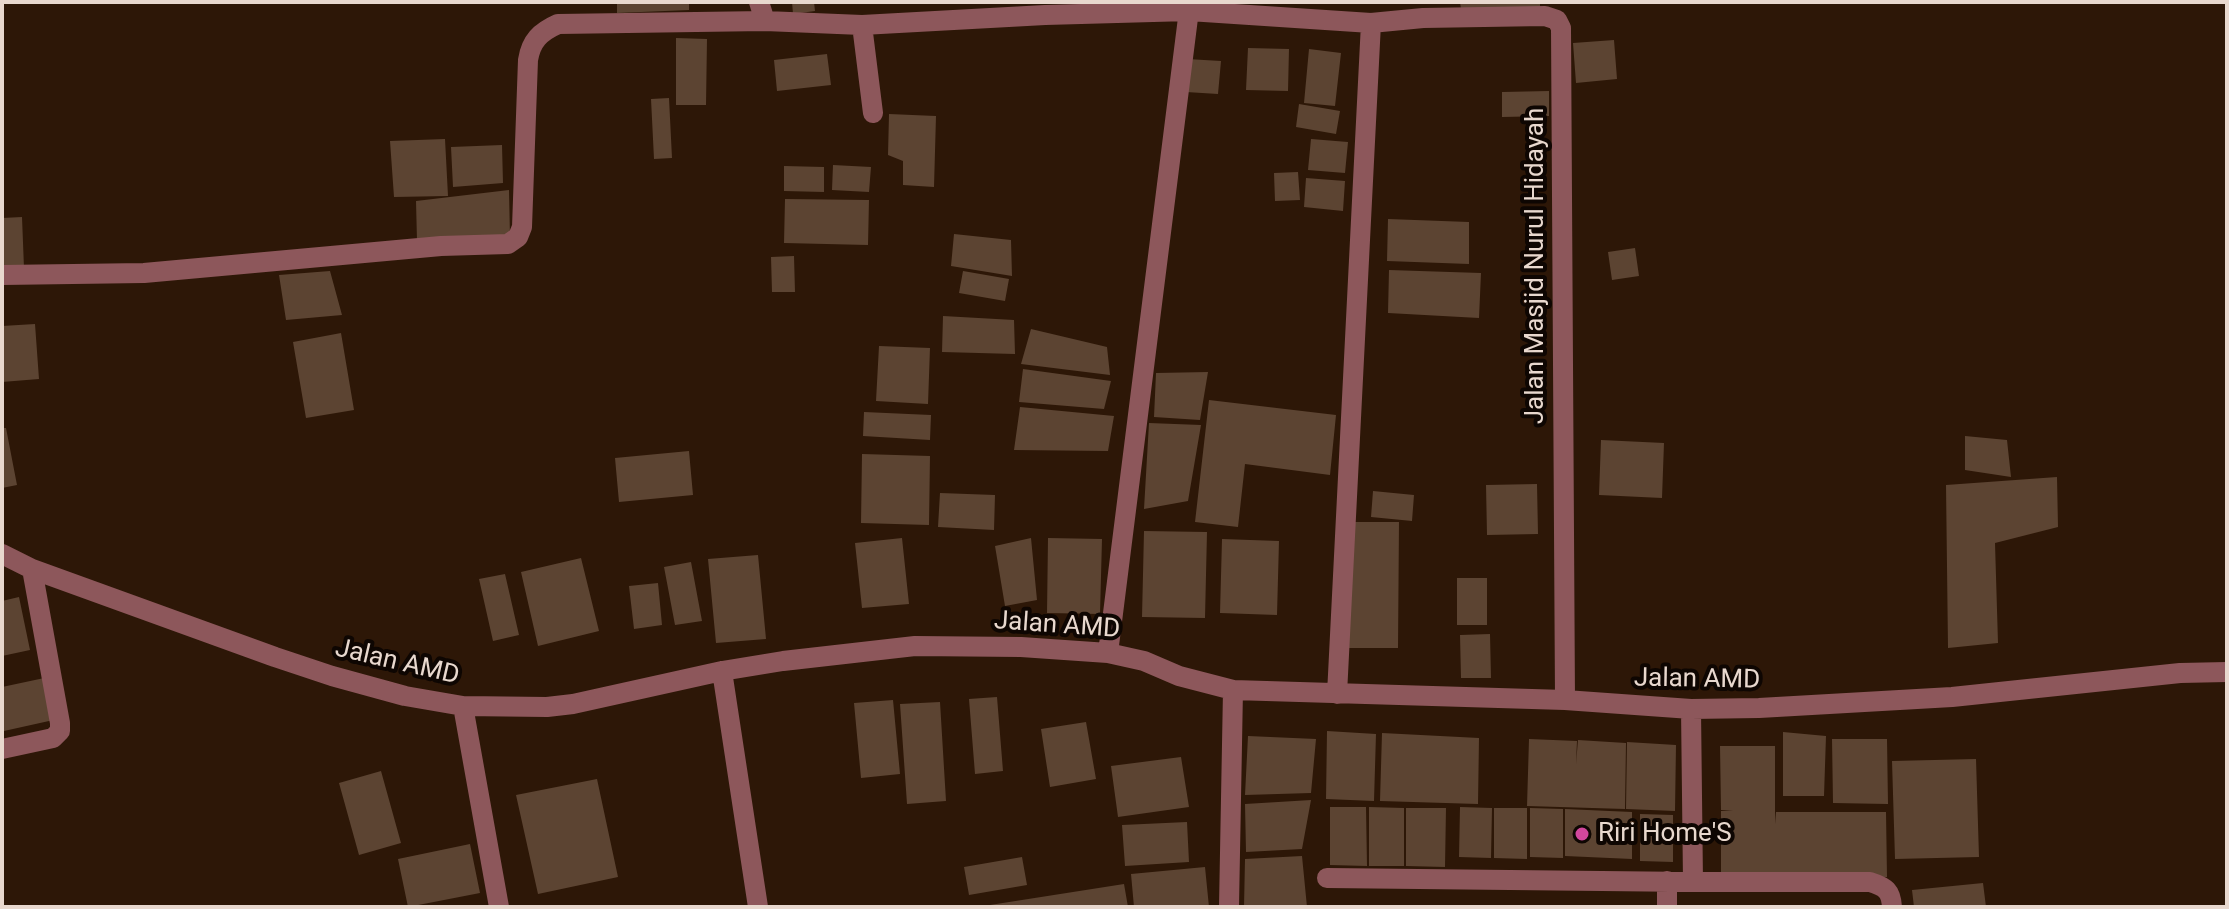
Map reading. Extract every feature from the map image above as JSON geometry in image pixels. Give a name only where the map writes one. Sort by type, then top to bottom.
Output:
[{"type":"street","name":"Jalan Masjid Nurul Hidayah","points":[[2,275],[144,273],[441,246],[508,244],[518,237],[522,227],[530,48],[541,33],[558,24],[762,12],[862,25],[1190,7],[1371,23],[1423,10],[1545,16],[1557,20],[1561,28],[1565,700]]},
{"type":"street","points":[[1108,653],[1190,7]]},
{"type":"street","points":[[1337,694],[1371,23]]},
{"type":"street","points":[[862,25],[873,113]]},
{"type":"street","name":"Jalan AMD","points":[[2,554],[32,569],[332,676],[405,696],[463,706],[547,707],[573,704],[722,671],[915,646],[1021,647],[1108,653],[1144,661],[1179,676],[1233,690],[1565,700],[1691,709],[1952,697],[2180,673],[2227,672]]},
{"type":"street","points":[[2,749],[53,738],[60,731],[32,569]]},
{"type":"street","points":[[722,671],[758,907]]},
{"type":"street","points":[[1229,907],[1233,690]]},
{"type":"street","points":[[463,706],[499,907]]},
{"type":"street","points":[[1691,709],[1693,882]]},
{"type":"street","points":[[1327,878],[1870,882],[1883,886],[1891,894],[1892,907]]},
{"type":"street","points":[[1667,881],[1667,907]]},
{"type":"building","points":[[617,2],[689,2],[689,10],[617,13]]},
{"type":"building","points":[[792,2],[814,2],[815,11],[793,14]]},
{"type":"building","points":[[1460,2],[1540,2],[1540,7],[1461,9]]},
{"type":"building","points":[[676,38],[707,39],[706,105],[676,105]]},
{"type":"building","points":[[1614,40],[1617,79],[1576,83],[1573,43]]},
{"type":"building","points":[[1248,48],[1289,49],[1288,91],[1246,90]]},
{"type":"building","points":[[1309,49],[1341,53],[1335,106],[1304,103]]},
{"type":"building","points":[[827,54],[831,85],[777,91],[774,60]]},
{"type":"building","points":[[1187,59],[1221,61],[1218,94],[1186,92]]},
{"type":"building","points":[[1549,91],[1549,116],[1502,117],[1502,92]]},
{"type":"building","points":[[669,98],[672,158],[654,159],[651,99]]},
{"type":"building","points":[[1299,104],[1340,111],[1336,134],[1296,127]]},
{"type":"building","points":[[889,114],[936,116],[934,187],[903,185],[903,161],[888,155]]},
{"type":"building","points":[[445,139],[448,196],[394,197],[390,141]]},
{"type":"building","points":[[1311,139],[1348,142],[1345,173],[1308,170]]},
{"type":"building","points":[[502,145],[503,183],[453,187],[451,147]]},
{"type":"building","points":[[833,165],[871,167],[869,192],[832,190]]},
{"type":"building","points":[[784,166],[824,167],[824,192],[784,191]]},
{"type":"building","points":[[1298,172],[1300,200],[1275,201],[1274,173]]},
{"type":"building","points":[[1306,178],[1345,181],[1343,211],[1304,207]]},
{"type":"building","points":[[509,190],[510,237],[417,241],[416,201]]},
{"type":"building","points":[[785,199],[869,200],[868,245],[784,243]]},
{"type":"building","points":[[22,217],[24,268],[2,269],[2,218]]},
{"type":"building","points":[[1388,219],[1469,222],[1469,264],[1387,261]]},
{"type":"building","points":[[954,234],[1011,240],[1012,276],[951,266]]},
{"type":"building","points":[[1635,248],[1639,276],[1612,280],[1608,252]]},
{"type":"building","points":[[794,256],[795,292],[772,292],[771,257]]},
{"type":"building","points":[[1389,270],[1481,273],[1479,318],[1388,313]]},
{"type":"building","points":[[330,271],[342,315],[286,320],[279,275]]},
{"type":"building","points":[[963,271],[1009,279],[1005,301],[959,293]]},
{"type":"building","points":[[943,316],[1014,320],[1015,354],[942,352]]},
{"type":"building","points":[[35,324],[39,379],[2,382],[2,326]]},
{"type":"building","points":[[1031,329],[1107,347],[1110,375],[1021,364]]},
{"type":"building","points":[[341,333],[354,410],[306,418],[293,342]]},
{"type":"building","points":[[879,346],[930,348],[928,404],[876,401]]},
{"type":"building","points":[[1023,369],[1111,381],[1104,409],[1019,402]]},
{"type":"building","points":[[1208,372],[1200,420],[1154,417],[1156,373]]},
{"type":"building","points":[[1209,400],[1336,415],[1330,475],[1245,464],[1238,527],[1195,522]]},
{"type":"building","points":[[1020,407],[1114,416],[1108,451],[1014,450]]},
{"type":"building","points":[[864,412],[931,415],[930,440],[863,436]]},
{"type":"building","points":[[1149,423],[1201,425],[1188,501],[1144,509]]},
{"type":"building","points":[[2,428],[6,428],[17,485],[2,488]]},
{"type":"building","points":[[1965,436],[2007,440],[2011,477],[1965,470]]},
{"type":"building","points":[[1601,440],[1664,443],[1662,498],[1599,495]]},
{"type":"building","points":[[689,451],[693,495],[619,502],[615,458]]},
{"type":"building","points":[[862,454],[930,456],[929,525],[861,523]]},
{"type":"building","points":[[2057,477],[2058,527],[1995,543],[1998,643],[1948,648],[1946,485]]},
{"type":"building","points":[[1537,484],[1538,534],[1487,535],[1486,485]]},
{"type":"building","points":[[1373,491],[1414,495],[1412,521],[1371,517]]},
{"type":"building","points":[[940,493],[995,495],[994,530],[938,527]]},
{"type":"building","points":[[1349,522],[1399,522],[1398,648],[1349,648]]},
{"type":"building","points":[[1144,531],[1207,532],[1205,618],[1142,617]]},
{"type":"building","points":[[902,538],[909,604],[862,608],[855,543]]},
{"type":"building","points":[[1031,538],[1037,600],[1005,606],[995,546]]},
{"type":"building","points":[[1048,538],[1102,539],[1100,614],[1047,613]]},
{"type":"building","points":[[1222,539],[1279,541],[1277,615],[1220,613]]},
{"type":"building","points":[[758,555],[766,639],[716,643],[708,559]]},
{"type":"building","points":[[581,558],[599,631],[538,646],[521,572]]},
{"type":"building","points":[[691,562],[702,621],[675,625],[664,567]]},
{"type":"building","points":[[505,574],[519,635],[493,641],[479,579]]},
{"type":"building","points":[[1457,578],[1487,578],[1487,625],[1457,625]]},
{"type":"building","points":[[658,583],[662,625],[634,629],[629,586]]},
{"type":"building","points":[[19,597],[30,650],[2,656],[2,601]]},
{"type":"building","points":[[1490,634],[1491,678],[1461,678],[1460,635]]},
{"type":"building","points":[[49,677],[58,719],[4,731],[2,687]]},
{"type":"building","points":[[997,697],[1003,771],[975,774],[969,699]]},
{"type":"building","points":[[893,700],[900,774],[861,778],[854,703]]},
{"type":"building","points":[[940,702],[946,801],[907,804],[900,704]]},
{"type":"building","points":[[1086,722],[1096,779],[1050,787],[1041,729]]},
{"type":"building","points":[[1327,731],[1376,734],[1374,801],[1326,799]]},
{"type":"building","points":[[1783,732],[1826,736],[1824,796],[1783,796]]},
{"type":"building","points":[[1382,733],[1479,738],[1478,804],[1380,801]]},
{"type":"building","points":[[1248,736],[1316,739],[1311,793],[1245,795]]},
{"type":"building","points":[[1529,739],[1577,741],[1576,764],[1578,740],[1626,743],[1625,809],[1527,806]]},
{"type":"building","points":[[1832,739],[1887,739],[1888,804],[1833,803]]},
{"type":"building","points":[[1627,742],[1676,745],[1675,811],[1626,809]]},
{"type":"building","points":[[1720,746],[1775,746],[1775,824],[1776,812],[1886,812],[1887,877],[1721,876],[1721,811],[1733,810],[1721,810]]},
{"type":"building","points":[[1181,757],[1189,807],[1118,817],[1111,766]]},
{"type":"building","points":[[1976,759],[1979,857],[1895,859],[1892,761]]},
{"type":"building","points":[[381,771],[401,843],[359,855],[339,783]]},
{"type":"building","points":[[597,779],[618,877],[538,894],[516,795]]},
{"type":"building","points":[[1311,800],[1302,849],[1246,852],[1245,804]]},
{"type":"building","points":[[1330,807],[1366,807],[1367,866],[1330,865]]},
{"type":"building","points":[[1369,807],[1404,808],[1404,866],[1369,866]]},
{"type":"building","points":[[1460,807],[1492,808],[1491,858],[1459,857]]},
{"type":"building","points":[[1406,808],[1446,808],[1445,867],[1406,866]]},
{"type":"building","points":[[1494,808],[1527,808],[1527,859],[1494,858]]},
{"type":"building","points":[[1530,808],[1563,809],[1563,858],[1530,857]]},
{"type":"building","points":[[1565,809],[1632,812],[1632,859],[1565,856]]},
{"type":"building","points":[[1640,814],[1673,815],[1673,862],[1640,861]]},
{"type":"building","points":[[1187,822],[1189,862],[1125,866],[1122,825]]},
{"type":"building","points":[[470,844],[480,893],[408,907],[398,859]]},
{"type":"building","points":[[1302,856],[1307,907],[1244,907],[1245,859]]},
{"type":"building","points":[[1022,857],[1027,885],[969,895],[964,867]]},
{"type":"building","points":[[1205,867],[1209,907],[1134,907],[1131,874]]},
{"type":"building","points":[[1983,883],[1986,907],[1914,907],[1912,890]]},
{"type":"building","points":[[1124,884],[1128,907],[990,907],[990,905]]},
{"type":"place","name":"Riri Home'S","points":[[1582,834]]}]
